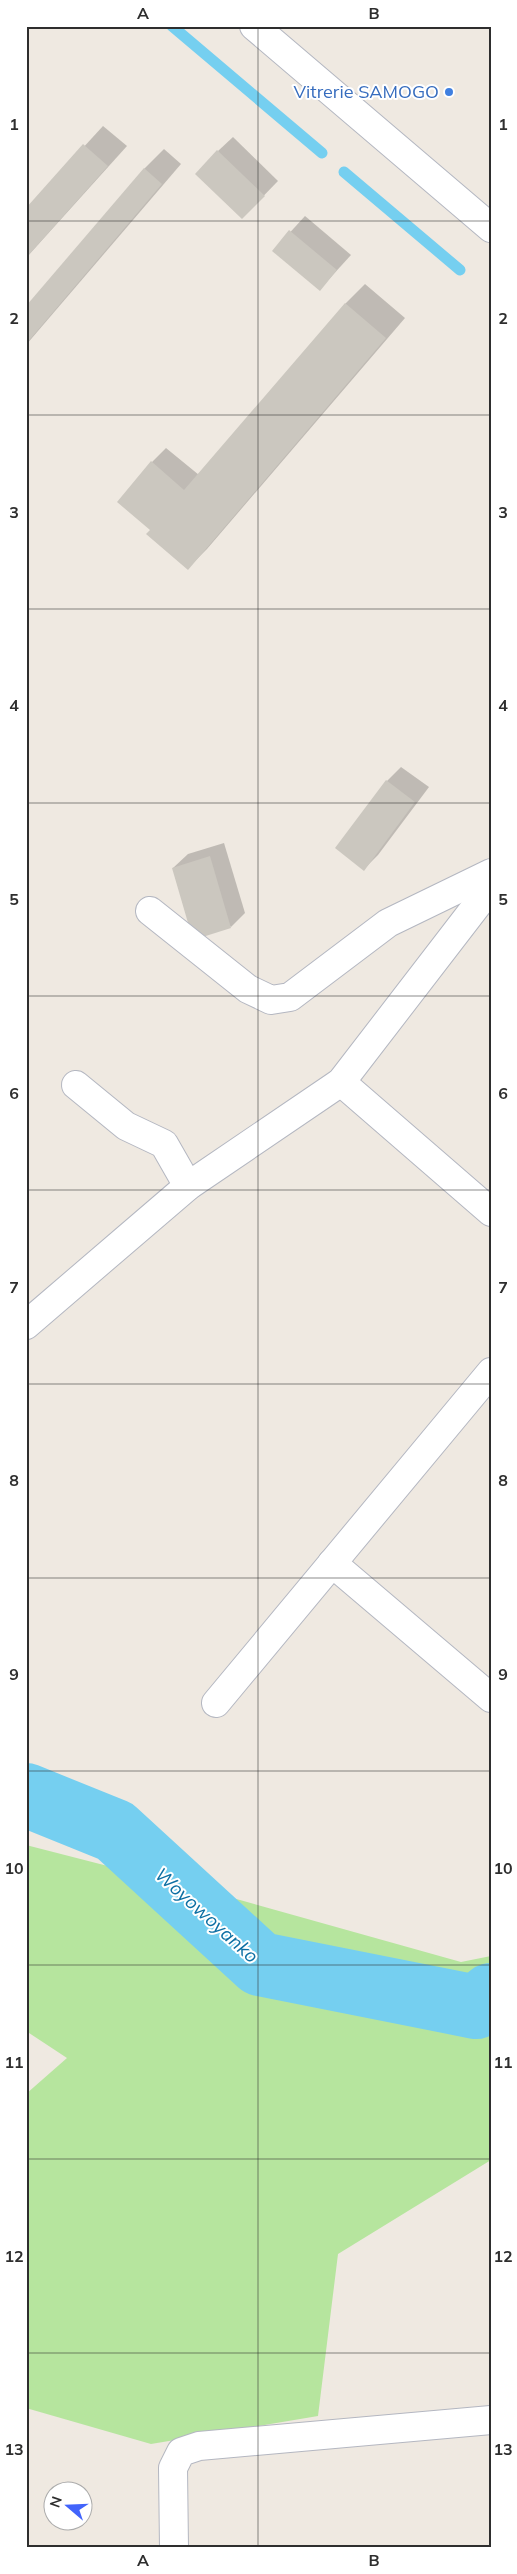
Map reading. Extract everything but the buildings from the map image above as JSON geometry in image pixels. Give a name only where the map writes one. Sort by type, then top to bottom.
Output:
[{"type":"street","points":[[254,26],[491,228]]},
{"type":"street","points":[[150,911],[248,989],[270,1000],[290,997],[388,922],[491,873]]},
{"type":"street","points":[[26,1325],[188,1186],[341,1082],[491,887]]},
{"type":"street","points":[[341,1082],[491,1212]]},
{"type":"street","points":[[76,1085],[126,1126],[164,1144],[188,1186]]},
{"type":"street","points":[[216,1703],[491,1372]]},
{"type":"street","points":[[332,1563],[491,1698]]},
{"type":"street","points":[[174,2548],[173,2468],[181,2452],[198,2446],[491,2420]]},
{"type":"green space","points":[[26,1845],[240,1900],[461,1962],[491,1956],[491,2160],[338,2254],[318,2416],[151,2444],[26,2408],[26,2094],[67,2058],[26,2031]]},
{"type":"waterway","points":[[172,26],[322,153]]},
{"type":"waterway","points":[[344,172],[460,270]]},
{"type":"waterway","name":"Woyowoyanko","points":[[26,1795],[115,1831],[260,1964],[476,2007],[491,1995]]},
{"type":"place","name":"Vitrerie SAMOGO","points":[[449,92]]}]
